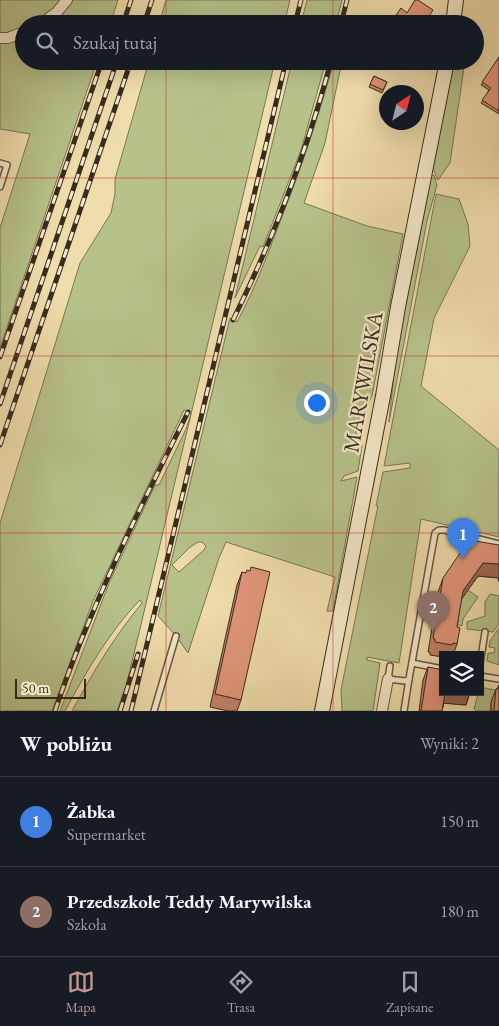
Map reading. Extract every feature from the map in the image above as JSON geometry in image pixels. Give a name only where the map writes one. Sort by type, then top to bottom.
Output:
[{"type":"street","points":[[53,15],[67,0]]},
{"type":"street","points":[[454,15],[456,0]]},
{"type":"street","points":[[0,38],[15,35]]},
{"type":"street","name":"MARYWILSKA","points":[[322,711],[398,307],[445,70]]},
{"type":"street","points":[[382,711],[388,679]]},
{"type":"lane","points":[[0,163],[7,166],[0,188]]},
{"type":"lane","points":[[404,711],[432,538],[439,530],[444,530],[499,544]]},
{"type":"lane","points":[[482,651],[485,632]]},
{"type":"lane","points":[[154,711],[176,636]]},
{"type":"lane","points":[[412,663],[439,668]]},
{"type":"lane","points":[[390,666],[388,679],[405,681],[409,679]]},
{"type":"lane","points":[[484,677],[499,679]]},
{"type":"green space","points":[[0,0],[118,0],[113,15],[15,15],[15,70],[94,70],[0,348],[0,228],[30,134],[0,129]]},
{"type":"green space","points":[[166,0],[290,0],[286,15],[162,15]]},
{"type":"green space","points":[[307,0],[342,0],[338,15],[303,15]]},
{"type":"green space","points":[[146,70],[273,70],[139,633],[126,686],[117,711],[72,711],[104,655],[142,603],[140,600],[108,639],[65,711],[60,711],[109,583],[155,485],[159,485],[186,429],[191,414],[184,410],[93,601],[52,711],[0,711],[0,523],[80,263],[111,213],[115,194],[115,179]]},
{"type":"green space","points":[[290,70],[323,70],[301,150],[263,247],[260,246],[235,298]]},
{"type":"green space","points":[[331,70],[340,70],[325,143],[304,203],[367,226],[403,234],[372,396],[358,420],[356,433],[362,446],[358,471],[344,476],[341,481],[357,477],[333,611],[327,611],[335,577],[226,542],[188,653],[158,616],[230,318],[237,322],[251,294],[300,170]],"holes":[[[198,542],[202,542],[206,546],[179,572],[172,565]]]},
{"type":"green space","points":[[450,70],[464,70],[450,163],[438,180],[431,164]]},
{"type":"green space","points":[[434,175],[437,185],[427,221],[389,422],[397,343],[412,266],[417,250],[419,226],[429,176]]},
{"type":"green space","points":[[436,194],[459,199],[468,224],[470,246],[434,318],[421,386],[499,450],[499,537],[421,519],[399,663],[367,657],[367,660],[380,663],[373,711],[342,711],[341,690],[378,506],[376,506],[383,472],[410,468],[410,463],[384,466]]},
{"type":"green space","points":[[468,590],[478,597],[463,619],[462,626],[455,624],[458,604]]},
{"type":"green space","points":[[490,594],[499,596],[499,624],[493,632],[467,629],[467,622],[485,616],[485,602]]},
{"type":"green space","points":[[499,628],[499,665],[487,661],[488,653],[494,653],[495,648],[489,647],[490,641]]},
{"type":"green space","points":[[484,688],[499,691],[493,703],[491,703],[490,711],[476,711],[474,709],[478,696],[484,696]]},
{"type":"building","points":[[415,0],[433,10],[430,15],[396,15],[401,8],[407,13]]},
{"type":"building","points":[[499,57],[499,111],[482,100],[491,88],[482,82]]},
{"type":"building","points":[[374,76],[387,82],[386,85],[379,85],[379,88],[370,84]]},
{"type":"building","points":[[469,540],[499,545],[499,564],[483,563],[463,591],[457,627],[460,628],[457,644],[435,642],[433,638],[443,578]]},
{"type":"building","points":[[251,567],[270,572],[241,700],[215,694],[242,572],[250,571]]},
{"type":"building","points":[[428,667],[439,669],[439,696],[444,696],[442,711],[421,711]]},
{"type":"building","points":[[499,685],[499,711],[494,711],[496,689],[498,689]]},
{"type":"railway","points":[[126,15],[131,0]]},
{"type":"railway","points":[[147,15],[152,0]]},
{"type":"railway","points":[[297,15],[301,0]]},
{"type":"railway","points":[[343,15],[347,0]]},
{"type":"railway","points":[[0,357],[99,70]]},
{"type":"railway","points":[[0,404],[114,70]]},
{"type":"railway","points":[[0,445],[128,70]]},
{"type":"railway","points":[[131,711],[284,70]]},
{"type":"railway","points":[[233,320],[276,225],[300,161],[329,70]]},
{"type":"railway","points":[[55,711],[100,597],[134,522],[188,412]]},
{"type":"railway","points":[[120,711],[138,654]]},
{"type":"place","name":"Żabka","points":[[463,559]]},
{"type":"place","name":"Przedszkole Teddy Marywilska","points":[[433,632]]}]
